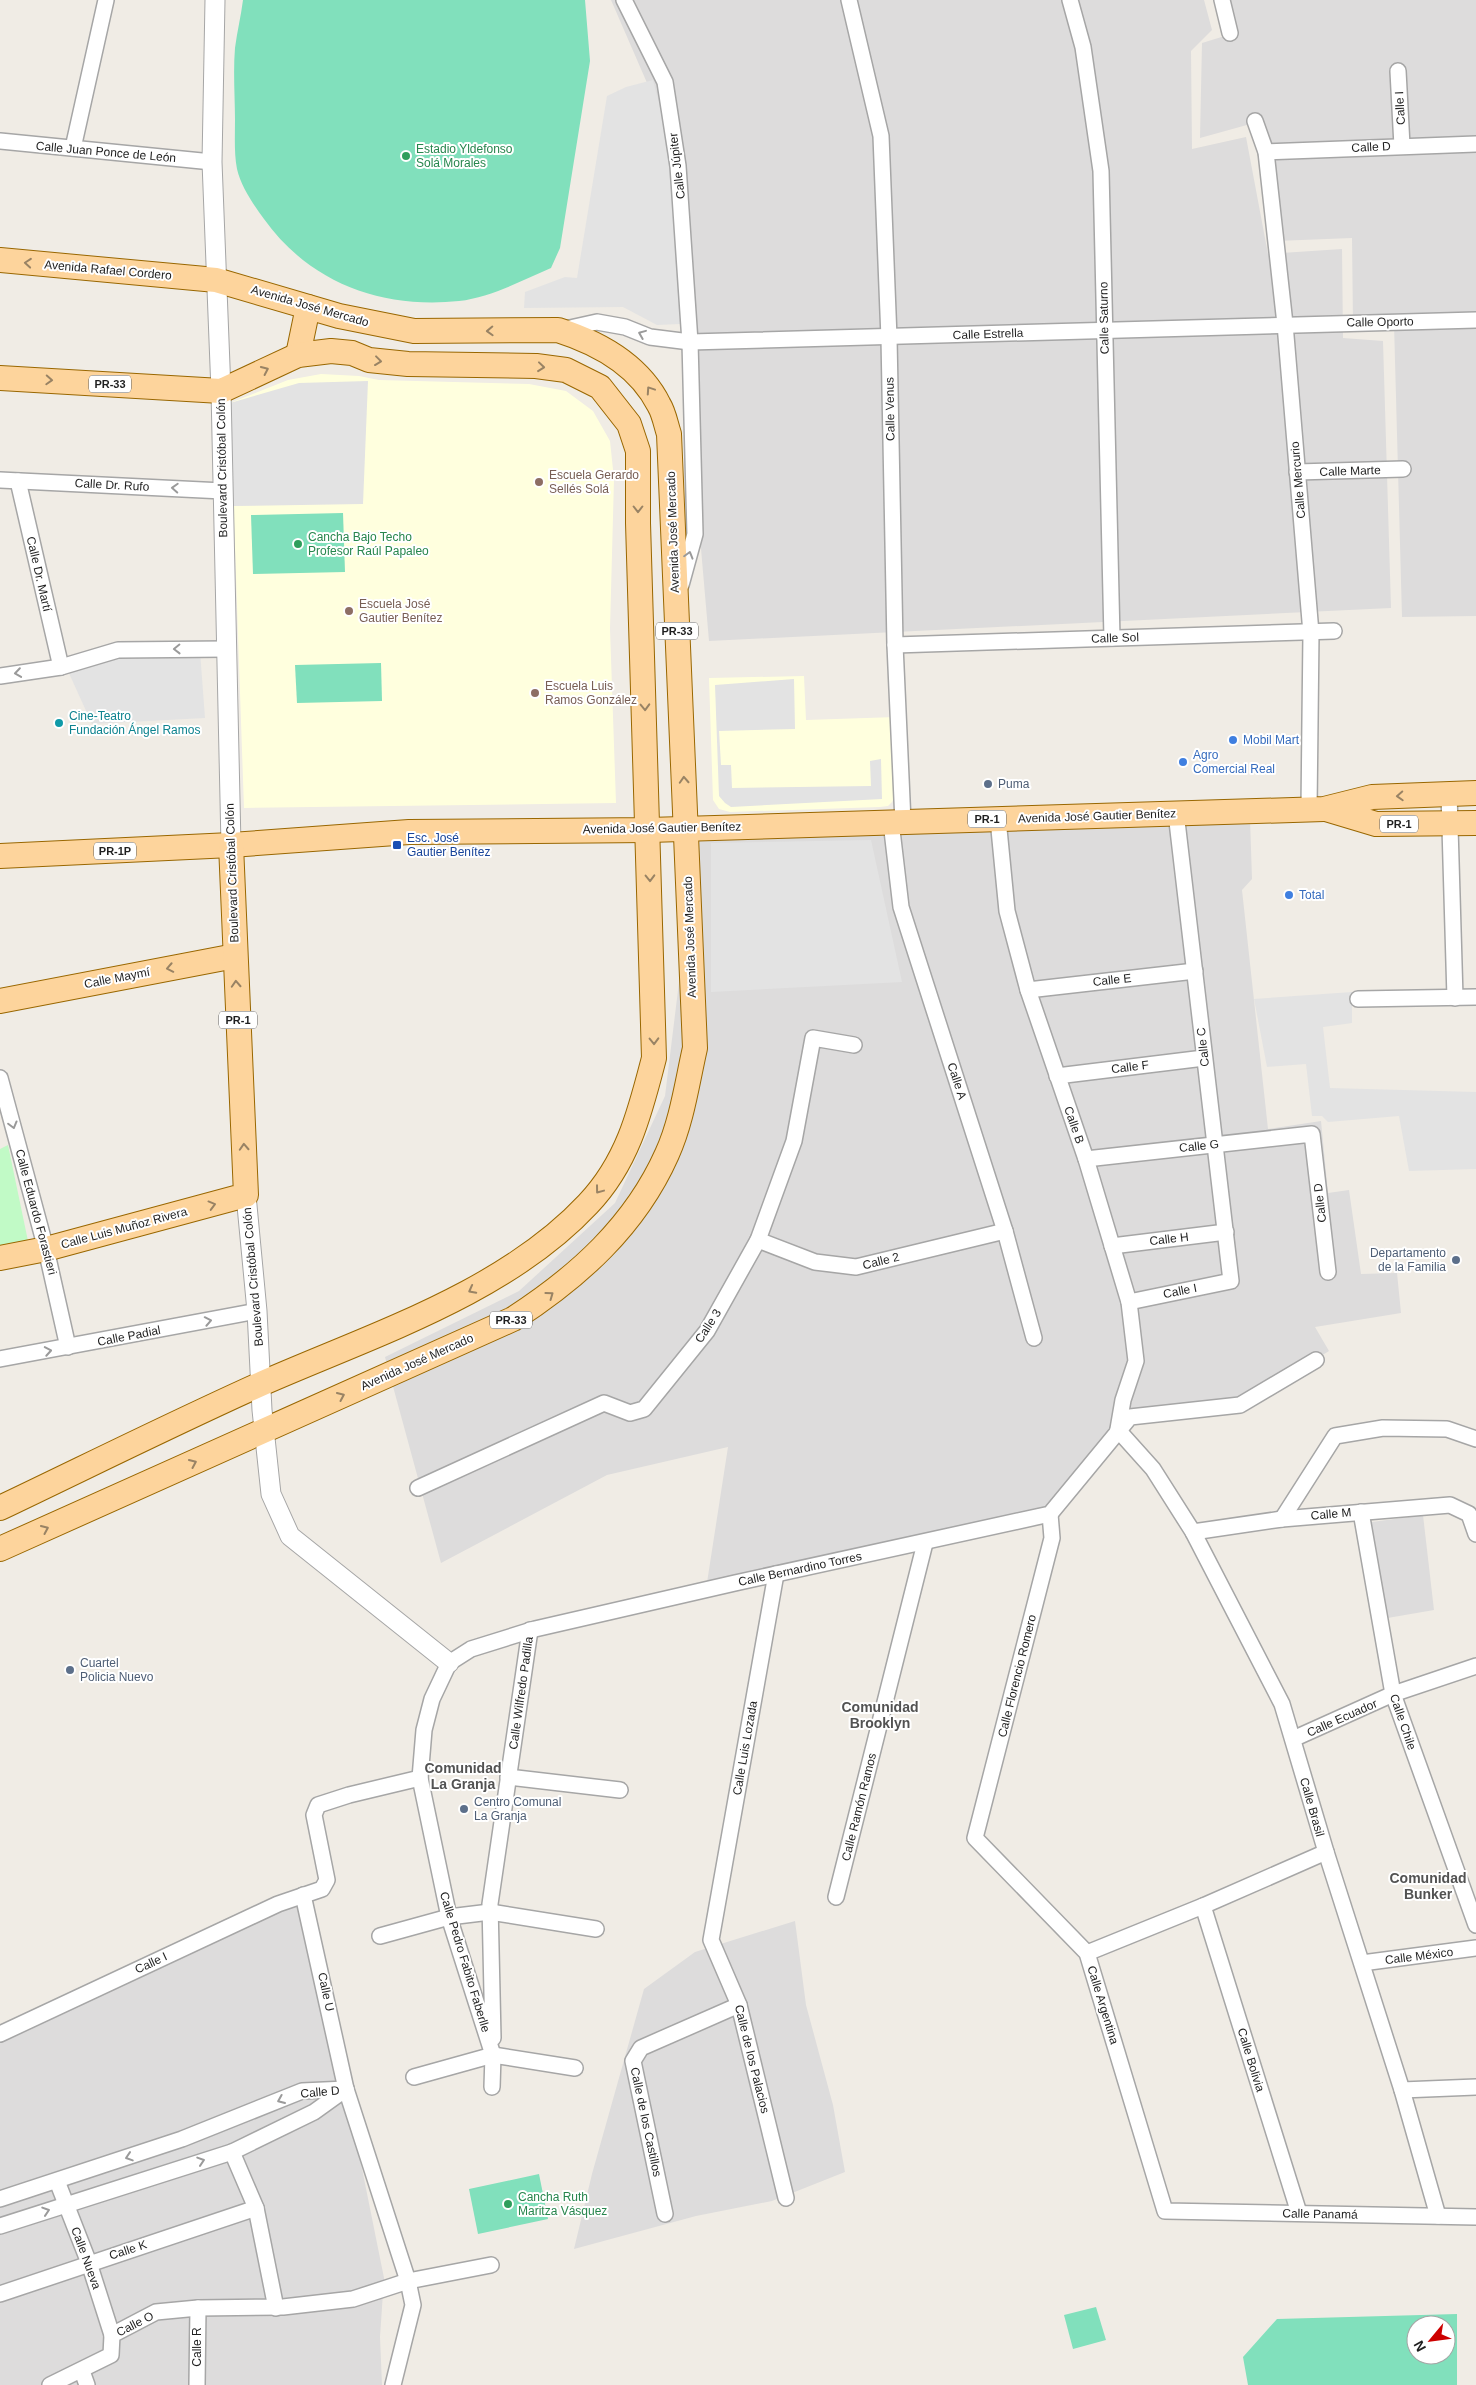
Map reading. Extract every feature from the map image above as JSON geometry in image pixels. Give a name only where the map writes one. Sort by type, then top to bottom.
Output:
[{"type":"main road","name":"Avenida Rafael Cordero","points":[[0,260],[216,280]]},
{"type":"main road","name":"Avenida José Mercado","points":[[0,1549],[513,1319],[550,1295],[590,1262],[630,1218],[667,1155],[681,1113],[695,1048],[669,434],[660,406],[646,384],[626,365],[606,350],[580,337],[558,330],[414,331],[339,316],[216,280]]},
{"type":"main road","points":[[298,355],[308,307]]},
{"type":"main road","name":"PR-33","points":[[0,378],[221,391],[298,355],[331,351],[352,353],[369,360],[408,364],[536,366],[566,370],[600,387],[629,424],[638,451],[638,523],[649,830],[654,1058],[637,1124],[618,1165],[588,1204],[540,1247],[498,1276],[445,1304],[260,1384],[0,1508]]},
{"type":"main road","name":"Avenida José Gautier Benítez","points":[[0,856],[231,845],[409,832],[649,830],[1316,809],[1372,797],[1476,793]]},
{"type":"main road","name":"Avenida José Gautier Benítez","points":[[1316,809],[1376,824],[1476,823]]},
{"type":"main road","name":"Boulevard Cristóbal Colón","points":[[231,845],[246,1195]]},
{"type":"main road","name":"Calle Maymí","points":[[0,1000],[235,956]]},
{"type":"main road","name":"Calle Luis Muñoz Rivera","points":[[0,1258],[46,1249],[246,1195]]},
{"type":"street","points":[[73,148],[106,0]]},
{"type":"street","name":"Boulevard Cristóbal Colón","points":[[215,0],[212,162],[221,391],[231,845]]},
{"type":"street","name":"Calle Júpiter","points":[[624,0],[665,82],[678,166],[690,342],[695,534],[676,602]]},
{"type":"street","name":"Calle Venus","points":[[849,0],[881,136],[889,338],[897,822]]},
{"type":"street","name":"Calle Saturno","points":[[1070,0],[1083,48],[1101,171],[1112,638]]},
{"type":"street","points":[[1222,0],[1230,34]]},
{"type":"street","name":"Calle I","points":[[1398,71],[1402,146]]},
{"type":"street","name":"Calle Mercurio","points":[[1256,121],[1266,152],[1285,324],[1311,633],[1316,809]]},
{"type":"street","name":"Calle Juan Ponce de León","points":[[0,142],[212,162]]},
{"type":"street","name":"Calle D","points":[[1266,152],[1476,144]]},
{"type":"street","name":"Calle Oporto","points":[[1285,324],[1476,320]]},
{"type":"street","name":"Calle Estrella","points":[[558,330],[597,322],[625,327],[650,337],[690,342],[889,338],[1285,324]]},
{"type":"street","name":"Calle Marte","points":[[1297,472],[1403,469]]},
{"type":"street","name":"Calle Dr. Rufo","points":[[0,480],[223,491]]},
{"type":"street","name":"Calle Dr. Martí","points":[[18,481],[61,667]]},
{"type":"street","name":"Calle Sol","points":[[895,645],[1334,631]]},
{"type":"street","points":[[0,676],[61,667],[118,650],[226,649]]},
{"type":"street","points":[[1449,793],[1455,998]]},
{"type":"street","name":"Calle C","points":[[1176,813],[1231,1281]]},
{"type":"street","name":"Calle B","points":[[998,819],[1007,911],[1028,990],[1086,1159],[1129,1302],[1136,1361],[1123,1400],[1118,1430]]},
{"type":"street","name":"Calle A","points":[[897,822],[900,907],[1005,1231],[1034,1338]]},
{"type":"street","name":"Calle E","points":[[1028,990],[1195,971]]},
{"type":"street","points":[[1358,999],[1476,998]]},
{"type":"street","name":"Calle 3","points":[[418,1488],[604,1402],[630,1413],[644,1408],[707,1331],[758,1240],[794,1140],[813,1038],[854,1046]]},
{"type":"street","name":"Calle F","points":[[1057,1076],[1204,1058]]},
{"type":"street","name":"Calle Eduardo Forastieri","points":[[0,1078],[46,1249],[68,1348]]},
{"type":"street","name":"Calle D","points":[[1312,1134],[1328,1272]]},
{"type":"street","name":"Calle G","points":[[1086,1159],[1312,1134]]},
{"type":"street","name":"Boulevard Cristóbal Colón","points":[[246,1195],[257,1311],[260,1384],[271,1494],[290,1536],[449,1663]]},
{"type":"street","name":"Calle 2","points":[[758,1240],[815,1262],[856,1267],[1005,1231]]},
{"type":"street","name":"Calle H","points":[[1112,1246],[1226,1232]]},
{"type":"street","name":"Calle I","points":[[1129,1302],[1231,1281]]},
{"type":"street","name":"Calle Padial","points":[[0,1359],[68,1348],[257,1311]]},
{"type":"street","points":[[1050,1514],[1130,1416],[1240,1405],[1316,1360]]},
{"type":"street","points":[[1282,1518],[1336,1436],[1383,1428],[1447,1429],[1476,1439]]},
{"type":"street","name":"Calle Brasil","points":[[1118,1430],[1153,1469],[1193,1532],[1282,1704],[1326,1852],[1402,2090],[1438,2216]]},
{"type":"street","name":"Calle M","points":[[1193,1532],[1282,1518],[1450,1505],[1469,1514],[1476,1534]]},
{"type":"street","name":"Calle Chile","points":[[1361,1512],[1393,1694],[1476,1925]]},
{"type":"street","name":"Calle Bernardino Torres","points":[[449,1663],[471,1649],[530,1630],[1050,1514]]},
{"type":"street","name":"Calle Florencio Romero","points":[[975,1838],[1052,1538],[1050,1514]]},
{"type":"street","name":"Calle Ramón Ramos","points":[[836,1897],[925,1543]]},
{"type":"street","name":"Calle Luis Lozada","points":[[714,1923],[776,1574]]},
{"type":"street","name":"Calle Wilfredo Padilla","points":[[493,2055],[490,1912],[530,1630]]},
{"type":"street","name":"Calle Pedro Fabito Faberlle","points":[[449,1663],[432,1699],[424,1730],[420,1778],[449,1917],[493,2055],[492,2087]]},
{"type":"street","name":"Calle Ecuador","points":[[1293,1739],[1393,1694],[1476,1666]]},
{"type":"street","points":[[508,1777],[620,1790]]},
{"type":"street","name":"Calle I","points":[[0,2034],[278,1904],[322,1889],[327,1880],[314,1815],[318,1805],[349,1795],[420,1778]]},
{"type":"street","name":"Calle Argentina","points":[[975,1838],[1087,1953],[1165,2211]]},
{"type":"street","points":[[1087,1953],[1203,1906],[1326,1852]]},
{"type":"street","name":"Calle U","points":[[303,1896],[346,2089],[408,2281],[413,2305],[393,2385]]},
{"type":"street","name":"Calle Bolivia","points":[[1203,1906],[1299,2213]]},
{"type":"street","points":[[380,1936],[449,1917],[490,1912],[596,1929]]},
{"type":"street","name":"Calle de los Palacios","points":[[714,1923],[711,1940],[739,2005],[786,2198]]},
{"type":"street","name":"Calle México","points":[[1362,1963],[1476,1948]]},
{"type":"street","name":"Calle de los Castillos","points":[[665,2214],[633,2061],[641,2048],[739,2005]]},
{"type":"street","points":[[414,2077],[493,2055],[575,2068]]},
{"type":"street","points":[[1402,2090],[1476,2087]]},
{"type":"street","name":"Calle D","points":[[0,2226],[232,2152],[314,2112],[346,2089]]},
{"type":"street","name":"Calle D","points":[[0,2199],[182,2139],[302,2091],[346,2089]]},
{"type":"street","points":[[232,2152],[256,2208],[276,2308]]},
{"type":"street","name":"Calle Nueva","points":[[58,2181],[89,2263],[112,2336]]},
{"type":"street","name":"Calle K","points":[[0,2294],[256,2208]]},
{"type":"street","name":"Calle Panamá","points":[[1165,2211],[1476,2217]]},
{"type":"street","name":"Calle O","points":[[50,2385],[84,2378],[111,2355],[112,2336],[156,2312],[198,2308],[276,2308],[353,2299],[408,2281],[491,2265]]},
{"type":"street","name":"Calle R","points":[[197,2385],[198,2308]]},
{"type":"shaded area","points":[[611,0],[1204,0],[1212,30],[1191,51],[1192,149],[1246,137],[1268,254],[1342,249],[1343,338],[1383,341],[1391,608],[709,641],[664,122]]},
{"type":"shaded area","points":[[1220,0],[1476,0],[1476,616],[1402,617],[1394,324],[1353,324],[1352,238],[1276,241],[1254,123],[1200,138],[1202,43],[1228,35]]},
{"type":"shaded area","points":[[653,80],[664,122],[674,191],[680,324],[657,325],[623,307],[524,308],[525,292],[565,277],[577,278],[607,96],[626,87]]},
{"type":"shaded area","name":"Escuela José Gautier Benítez","points":[[321,374],[359,376],[379,380],[529,384],[566,391],[593,411],[610,441],[614,479],[610,629],[616,803],[244,808],[230,403],[288,380]]},
{"type":"shaded area","points":[[368,381],[363,504],[233,506],[230,403],[299,383]]},
{"type":"shaded area","points":[[200,651],[205,718],[92,724],[68,671],[107,656]]},
{"type":"shaded area","points":[[804,676],[806,720],[896,717],[895,795],[892,802],[888,806],[880,807],[730,812],[719,809],[713,800],[709,678]]},
{"type":"shaded area","points":[[794,679],[795,729],[719,731],[721,765],[731,765],[732,788],[871,786],[870,761],[881,759],[882,799],[731,807],[719,796],[715,685]]},
{"type":"shaded area","points":[[1250,819],[1252,879],[1242,890],[1268,1129],[1321,1121],[1328,1193],[1349,1190],[1361,1274],[1397,1273],[1401,1313],[1315,1327],[1329,1351],[1239,1407],[1128,1418],[1057,1514],[706,1589],[728,1447],[607,1475],[441,1563],[385,1357],[519,1291],[615,1203],[665,1096],[697,836]]},
{"type":"shaded area","points":[[871,840],[902,982],[711,992],[711,843]]},
{"type":"shaded area","points":[[1352,992],[1352,1023],[1323,1027],[1330,1088],[1476,1092],[1476,1169],[1409,1171],[1399,1116],[1328,1122],[1322,1116],[1312,1116],[1306,1064],[1267,1067],[1254,999]]},
{"type":"shaded area","points":[[1423,1515],[1434,1610],[1376,1620],[1365,1523]]},
{"type":"shaded area","points":[[299,1899],[346,2089],[384,2278],[380,2337],[382,2385],[0,2385],[0,2036]]},
{"type":"shaded area","points":[[795,1921],[806,2005],[833,2105],[845,2172],[772,2201],[696,2216],[574,2249],[592,2174],[644,1989],[695,1952]]},
{"type":"green space","name":"Estadio Yldefonso Solá Morales","points":[[243,0],[585,0],[590,61],[560,248],[551,268],[483,296],[459,301],[430,302],[402,301],[350,287],[325,275],[303,260],[282,241],[264,219],[252,202],[237,169],[235,157],[234,57]]},
{"type":"green space","name":"Cancha Bajo Techo Profesor Raúl Papaleo","points":[[343,513],[345,572],[253,574],[251,515]]},
{"type":"green space","points":[[381,663],[382,701],[297,703],[295,665]]},
{"type":"green space","points":[[8,1145],[28,1241],[0,1246],[0,1149]]},
{"type":"green space","name":"Cancha Ruth Maritza Vásquez","points":[[539,2174],[548,2219],[478,2234],[469,2189]]},
{"type":"green space","points":[[1096,2307],[1106,2340],[1073,2349],[1064,2315]]},
{"type":"green space","points":[[1457,2314],[1457,2385],[1248,2385],[1243,2357],[1277,2319],[1406,2315],[1406,2365],[1456,2365],[1456,2315],[1421,2315]]},
{"type":"place","name":"Estadio Yldefonso Solá Morales","points":[[406,156]]},
{"type":"place","name":"Escuela Gerardo Sellés Solá","points":[[539,482]]},
{"type":"place","name":"Cancha Bajo Techo Profesor Raúl Papaleo","points":[[298,544]]},
{"type":"place","name":"Escuela José Gautier Benítez","points":[[349,611]]},
{"type":"place","name":"Escuela Luis Ramos González","points":[[535,693]]},
{"type":"place","name":"Cine-Teatro Fundación Ángel Ramos","points":[[59,723]]},
{"type":"place","name":"Mobil Mart","points":[[1233,740]]},
{"type":"place","name":"Agro Comercial Real","points":[[1183,762]]},
{"type":"place","name":"Puma","points":[[988,784]]},
{"type":"place","name":"Esc. José Gautier Benítez","points":[[397,845]]},
{"type":"place","name":"Total","points":[[1289,895]]},
{"type":"place","name":"Departamento de la Familia","points":[[1456,1260]]},
{"type":"place","name":"Cuartel Policia Nuevo","points":[[70,1670]]},
{"type":"place","name":"Centro Comunal La Granja","points":[[464,1809]]},
{"type":"place","name":"Cancha Ruth Maritza Vásquez","points":[[508,2204]]},
{"type":"district","name":"Comunidad Brooklyn","points":[[880,1715]]},
{"type":"district","name":"Comunidad La Granja","points":[[463,1776]]},
{"type":"district","name":"Comunidad Bunker","points":[[1428,1886]]}]
